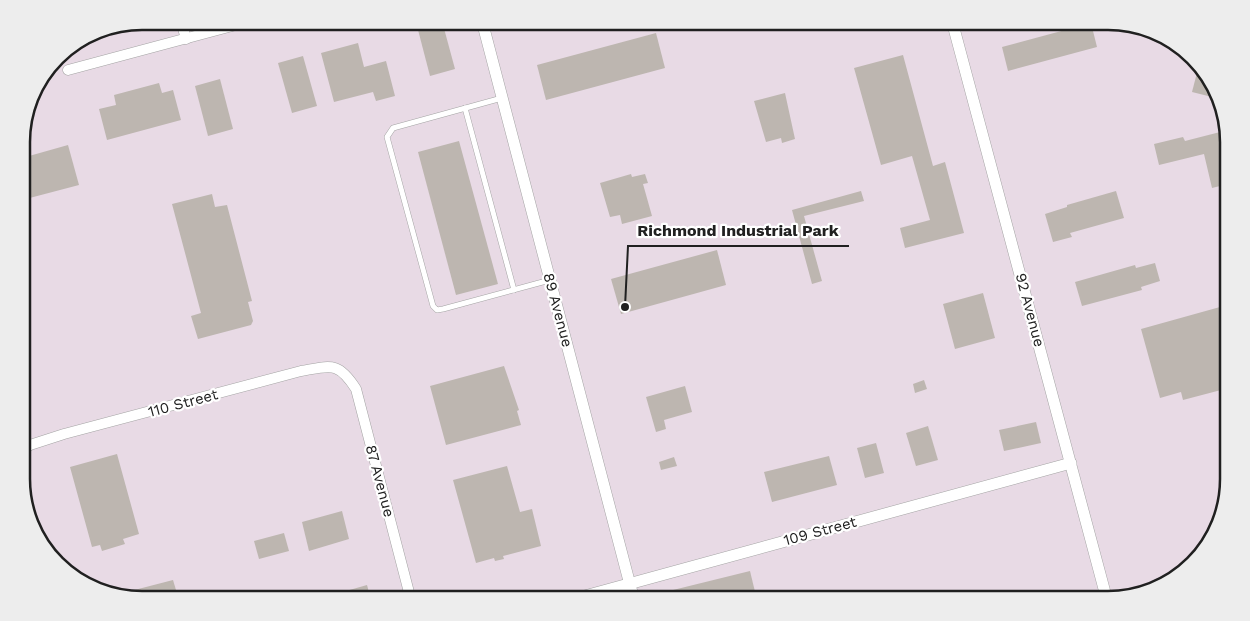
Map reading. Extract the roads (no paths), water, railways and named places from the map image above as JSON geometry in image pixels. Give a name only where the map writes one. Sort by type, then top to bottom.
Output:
[{"type":"street","points":[[184,30],[186,39]]},
{"type":"street","points":[[68,70],[218,30]]},
{"type":"street","name":"89 Avenue","points":[[484,30],[632,591]]},
{"type":"street","name":"92 Avenue","points":[[954,30],[1105,591]]},
{"type":"street","name":"110 Street","points":[[30,447],[64,434],[301,371],[327,367],[337,368]]},
{"type":"street","name":"87 Avenue","points":[[337,368],[346,373],[356,389],[409,591]]},
{"type":"street","name":"109 Street","points":[[604,591],[1071,463]]},
{"type":"lane","points":[[502,98],[394,128],[387,137],[433,306],[437,310],[550,280]]},
{"type":"lane","points":[[465,108],[514,290]]},
{"type":"place","name":"Richmond Industrial Park","points":[[625,307]]}]
